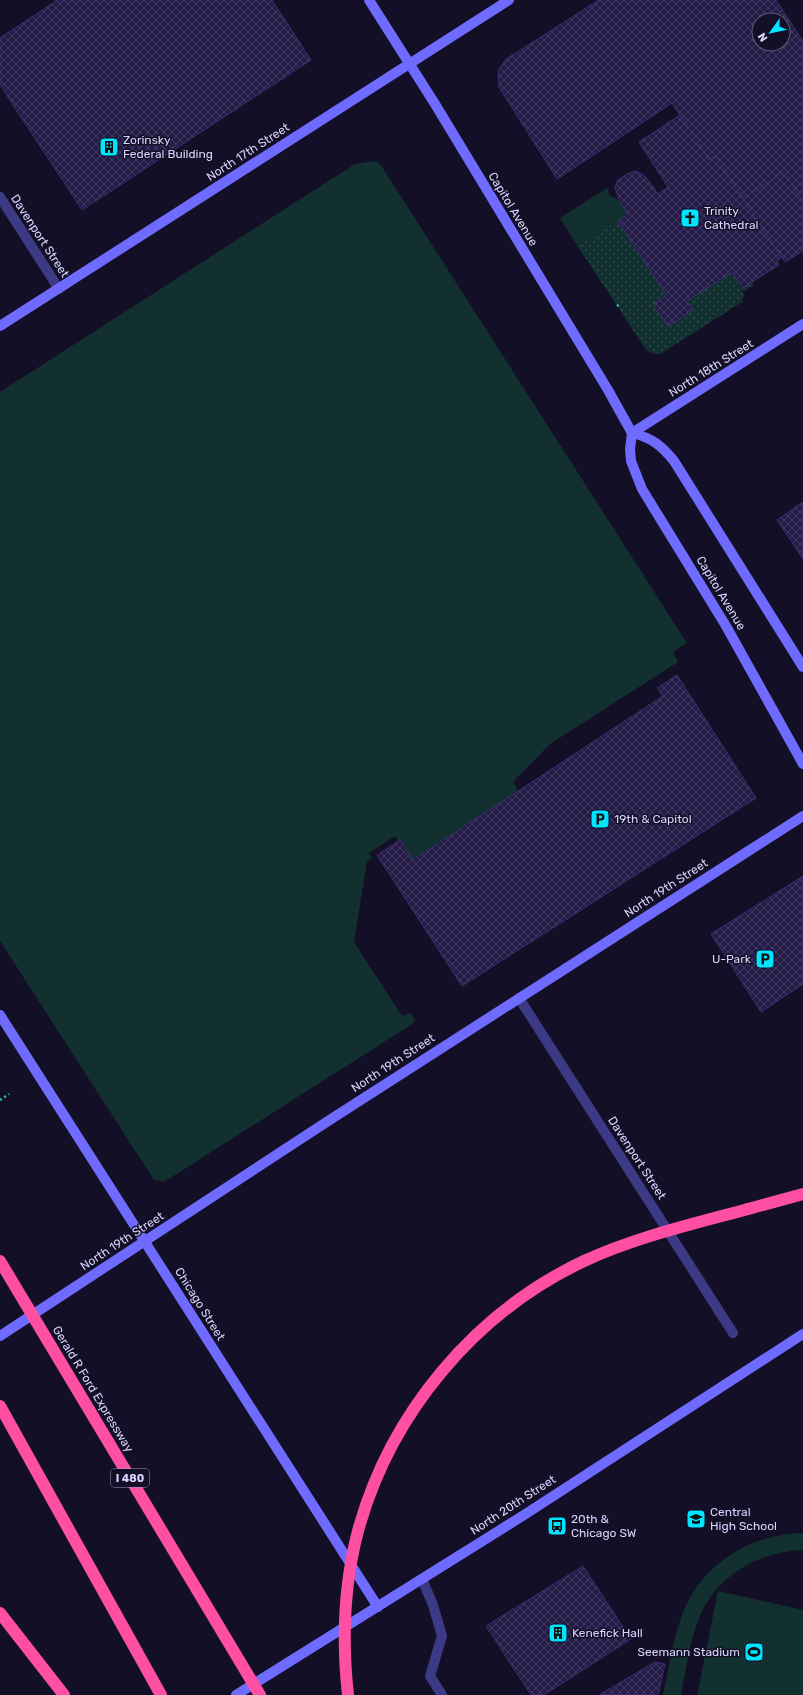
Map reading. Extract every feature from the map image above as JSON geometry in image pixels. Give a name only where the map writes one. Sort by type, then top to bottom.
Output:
[{"type":"highway","points":[[789,1198],[803,1189]]},
{"type":"highway","points":[[348,1695],[345,1648],[346,1602],[353,1554],[361,1521],[378,1475],[397,1439],[418,1402],[445,1368],[470,1341],[504,1310],[566,1271],[615,1248],[650,1236],[803,1194]]},
{"type":"highway","name":"Gerald R Ford Expressway","points":[[0,1261],[260,1695]]},
{"type":"highway","points":[[0,1406],[161,1695]]},
{"type":"highway","points":[[0,1613],[64,1695]]},
{"type":"street","name":"Capitol Avenue","points":[[369,0],[410,64],[596,370],[632,433],[630,449],[631,461],[642,489],[726,626],[803,764]]},
{"type":"street","name":"North 17th Street","points":[[0,326],[509,0]]},
{"type":"street","name":"Davenport Street","points":[[0,197],[59,289]]},
{"type":"street","name":"North 18th Street","points":[[632,433],[803,324]]},
{"type":"street","points":[[632,433],[648,437],[658,444],[674,461],[803,667]]},
{"type":"street","name":"North 19th Street","points":[[0,1336],[146,1242],[325,1123],[803,816]]},
{"type":"street","name":"Davenport Street","points":[[519,998],[733,1332]]},
{"type":"street","name":"Chicago Street","points":[[0,1015],[378,1608]]},
{"type":"street","name":"North 20th Street","points":[[236,1695],[378,1608],[803,1334]]},
{"type":"street","points":[[422,1579],[433,1606],[442,1636],[430,1676],[442,1695]]},
{"type":"path","points":[[617,306],[621,303]]},
{"type":"path","points":[[0,1100],[9,1094]]},
{"type":"green space","points":[[374,161],[378,162],[382,167],[687,643],[673,652],[678,662],[550,744],[513,782],[519,792],[413,860],[400,840],[398,841],[395,836],[369,853],[372,858],[367,861],[354,942],[402,1016],[410,1013],[415,1020],[414,1023],[164,1182],[154,1180],[0,941],[0,392],[355,164]]},
{"type":"green space","points":[[607,188],[610,196],[619,200],[628,215],[585,242],[577,245],[560,218]]},
{"type":"green space","points":[[618,221],[667,296],[654,304],[668,326],[692,310],[687,301],[732,272],[742,288],[752,282],[754,285],[742,292],[744,295],[742,302],[662,353],[650,353],[642,344],[577,245],[585,242]]},
{"type":"green space","points":[[803,1533],[803,1550],[786,1552],[754,1561],[727,1579],[715,1591],[698,1621],[692,1639],[681,1695],[663,1695],[682,1615],[690,1597],[701,1581],[730,1555],[746,1546],[764,1539]]},
{"type":"green space","name":"Seemann Stadium","points":[[718,1591],[803,1610],[803,1695],[697,1695]]},
{"type":"building","name":"Zorinsky Federal Building","points":[[55,0],[272,0],[311,60],[82,210],[0,85],[0,38],[56,1]]},
{"type":"building","points":[[599,0],[776,0],[784,12],[751,12],[751,52],[791,52],[791,23],[803,41],[803,202],[784,172],[743,198],[715,156],[709,160],[672,103],[557,179],[499,87],[498,71],[506,59]]},
{"type":"building","name":"Trinity Cathedral","points":[[680,115],[709,160],[715,156],[781,257],[777,261],[779,265],[743,288],[732,272],[687,301],[693,310],[668,326],[653,304],[667,296],[618,221],[628,215],[619,200],[615,187],[618,180],[635,171],[646,177],[658,194],[668,187],[639,142]]},
{"type":"building","points":[[784,172],[803,202],[803,251],[785,262],[743,198]]},
{"type":"building","points":[[803,502],[803,559],[777,520]]},
{"type":"building","name":"19th & Capitol","points":[[677,675],[756,798],[462,986],[377,855],[400,840],[413,860],[663,696],[657,688]]},
{"type":"building","name":"U-Park","points":[[803,876],[803,984],[761,1012],[711,934]]},
{"type":"building","name":"Kenefick Hall","points":[[583,1566],[631,1639],[544,1695],[531,1695],[486,1626]]},
{"type":"building","points":[[655,1662],[665,1664],[658,1695],[599,1695]]},
{"type":"place","name":"Zorinsky Federal Building","points":[[109,147]]},
{"type":"place","name":"Trinity Cathedral","points":[[690,218]]},
{"type":"place","name":"19th & Capitol","points":[[600,819]]},
{"type":"place","name":"U-Park","points":[[765,959]]},
{"type":"place","name":"Central High School","points":[[696,1519]]},
{"type":"place","name":"20th & Chicago SW","points":[[557,1526]]},
{"type":"place","name":"Kenefick Hall","points":[[558,1633]]},
{"type":"place","name":"Seemann Stadium","points":[[754,1652]]}]
